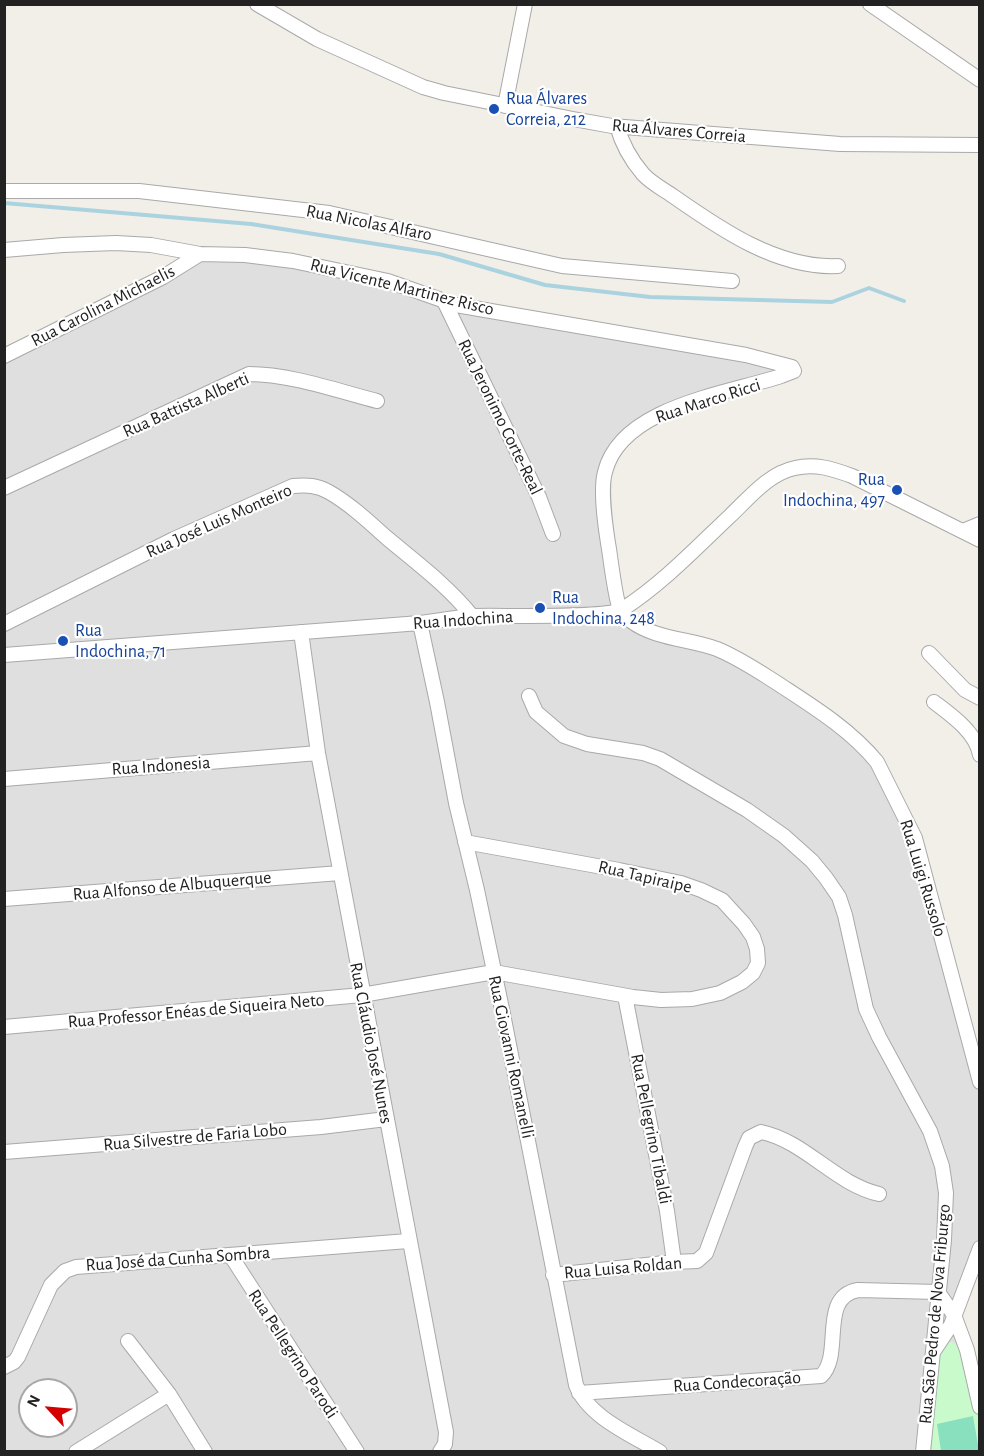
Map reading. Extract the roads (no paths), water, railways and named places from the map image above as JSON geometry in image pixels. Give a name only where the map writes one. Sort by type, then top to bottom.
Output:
[{"type":"street","name":"Rua Álvares Correia","points":[[257,4],[317,39],[402,79],[444,93],[506,106],[617,126],[840,144],[980,145]]},
{"type":"street","points":[[506,106],[525,4]]},
{"type":"street","points":[[870,4],[980,80]]},
{"type":"street","points":[[617,126],[626,149],[644,174],[701,216],[746,242],[785,258],[813,266],[838,266]]},
{"type":"street","name":"Rua Nicolas Alfaro","points":[[4,191],[139,191],[329,213],[562,266],[732,281]]},
{"type":"street","name":"Rua Vicente Martinez Risco","points":[[4,250],[116,243],[152,245],[200,254],[245,255],[293,261],[388,281],[462,306],[764,358],[792,366],[794,370]]},
{"type":"street","name":"Rua Carolina Michaelis","points":[[4,356],[164,277],[200,254]]},
{"type":"street","name":"Rua Jeronimo Corte-Real","points":[[444,300],[535,488],[553,534]]},
{"type":"street","name":"Rua Marco Ricci","points":[[620,611],[608,540],[604,498],[604,474],[612,454],[625,437],[645,422],[670,409],[770,380],[794,370]]},
{"type":"street","name":"Rua Battista Alberti","points":[[4,488],[249,374],[262,374],[300,382],[377,401]]},
{"type":"street","points":[[620,611],[667,574],[755,493],[776,476],[794,468],[807,466],[833,469],[880,489],[980,540]]},
{"type":"street","name":"Rua José Luis Monteiro","points":[[4,624],[174,540],[293,486],[306,485],[329,492],[361,516],[440,582],[472,616]]},
{"type":"street","points":[[963,531],[980,524]]},
{"type":"street","name":"Rua Indochina","points":[[4,655],[420,623],[472,616],[592,614],[620,611]]},
{"type":"street","name":"Rua Luigi Russolo","points":[[620,611],[642,627],[713,648],[736,658],[834,723],[869,752],[877,762],[915,837],[980,1082]]},
{"type":"street","name":"Rua Giovanni Romanelli","points":[[420,623],[494,972],[553,1275],[579,1393]]},
{"type":"street","name":"Rua Cláudio José Nunes","points":[[300,632],[318,753],[362,995],[446,1432],[445,1444],[440,1452]]},
{"type":"street","points":[[929,653],[965,690],[980,698]]},
{"type":"street","name":"Rua São Pedro de Nova Friburgo","points":[[529,696],[536,712],[564,736],[587,744],[643,753],[660,759],[747,810],[799,849],[832,886],[845,915],[868,1015],[930,1131],[942,1166],[945,1206],[923,1452]]},
{"type":"street","points":[[934,702],[963,727],[978,746],[980,755]]},
{"type":"street","name":"Rua Indonesia","points":[[4,779],[318,753]]},
{"type":"street","name":"Rua Tapiraipe","points":[[465,842],[681,883],[722,900],[753,937],[758,963],[753,973],[742,982],[720,993],[692,999],[661,1000],[625,996],[494,972]]},
{"type":"street","name":"Rua Alfonso de Albuquerque","points":[[4,899],[340,873]]},
{"type":"street","name":"Rua Professor Enéas de Siqueira Neto","points":[[4,1027],[362,995],[494,972]]},
{"type":"street","name":"Rua Pellegrino Tibaldi","points":[[625,996],[667,1211],[674,1262]]},
{"type":"street","name":"Rua Silvestre de Faria Lobo","points":[[4,1152],[321,1127],[386,1119]]},
{"type":"street","name":"Rua Luisa Roldan","points":[[553,1275],[697,1261],[706,1253],[745,1146],[749,1138],[761,1131],[788,1142],[855,1187],[879,1194]]},
{"type":"street","name":"Rua José da Cunha Sombra","points":[[4,1367],[18,1357],[51,1285],[65,1271],[76,1267],[408,1241]]},
{"type":"street","points":[[932,1353],[949,1331],[980,1248]]},
{"type":"street","name":"Rua Pellegrino Parodi","points":[[231,1256],[357,1452]]},
{"type":"street","name":"Rua Condecoração","points":[[579,1393],[821,1376],[827,1366],[837,1308],[843,1296],[858,1290],[938,1292]]},
{"type":"street","points":[[938,1292],[954,1315],[967,1350],[980,1407]]},
{"type":"street","points":[[128,1341],[169,1394],[205,1452]]},
{"type":"street","points":[[579,1393],[608,1420],[660,1452]]},
{"type":"street","points":[[75,1452],[169,1394]]},
{"type":"waterway","points":[[4,203],[251,224],[439,254],[545,285],[650,297],[832,302],[869,288],[904,301]]},
{"type":"place","name":"Rua Álvares Correia, 212","points":[[494,109]]},
{"type":"place","name":"Rua Indochina, 497","points":[[897,490]]},
{"type":"place","name":"Rua Indochina, 248","points":[[540,608]]},
{"type":"place","name":"Rua Indochina, 71","points":[[63,641]]}]
